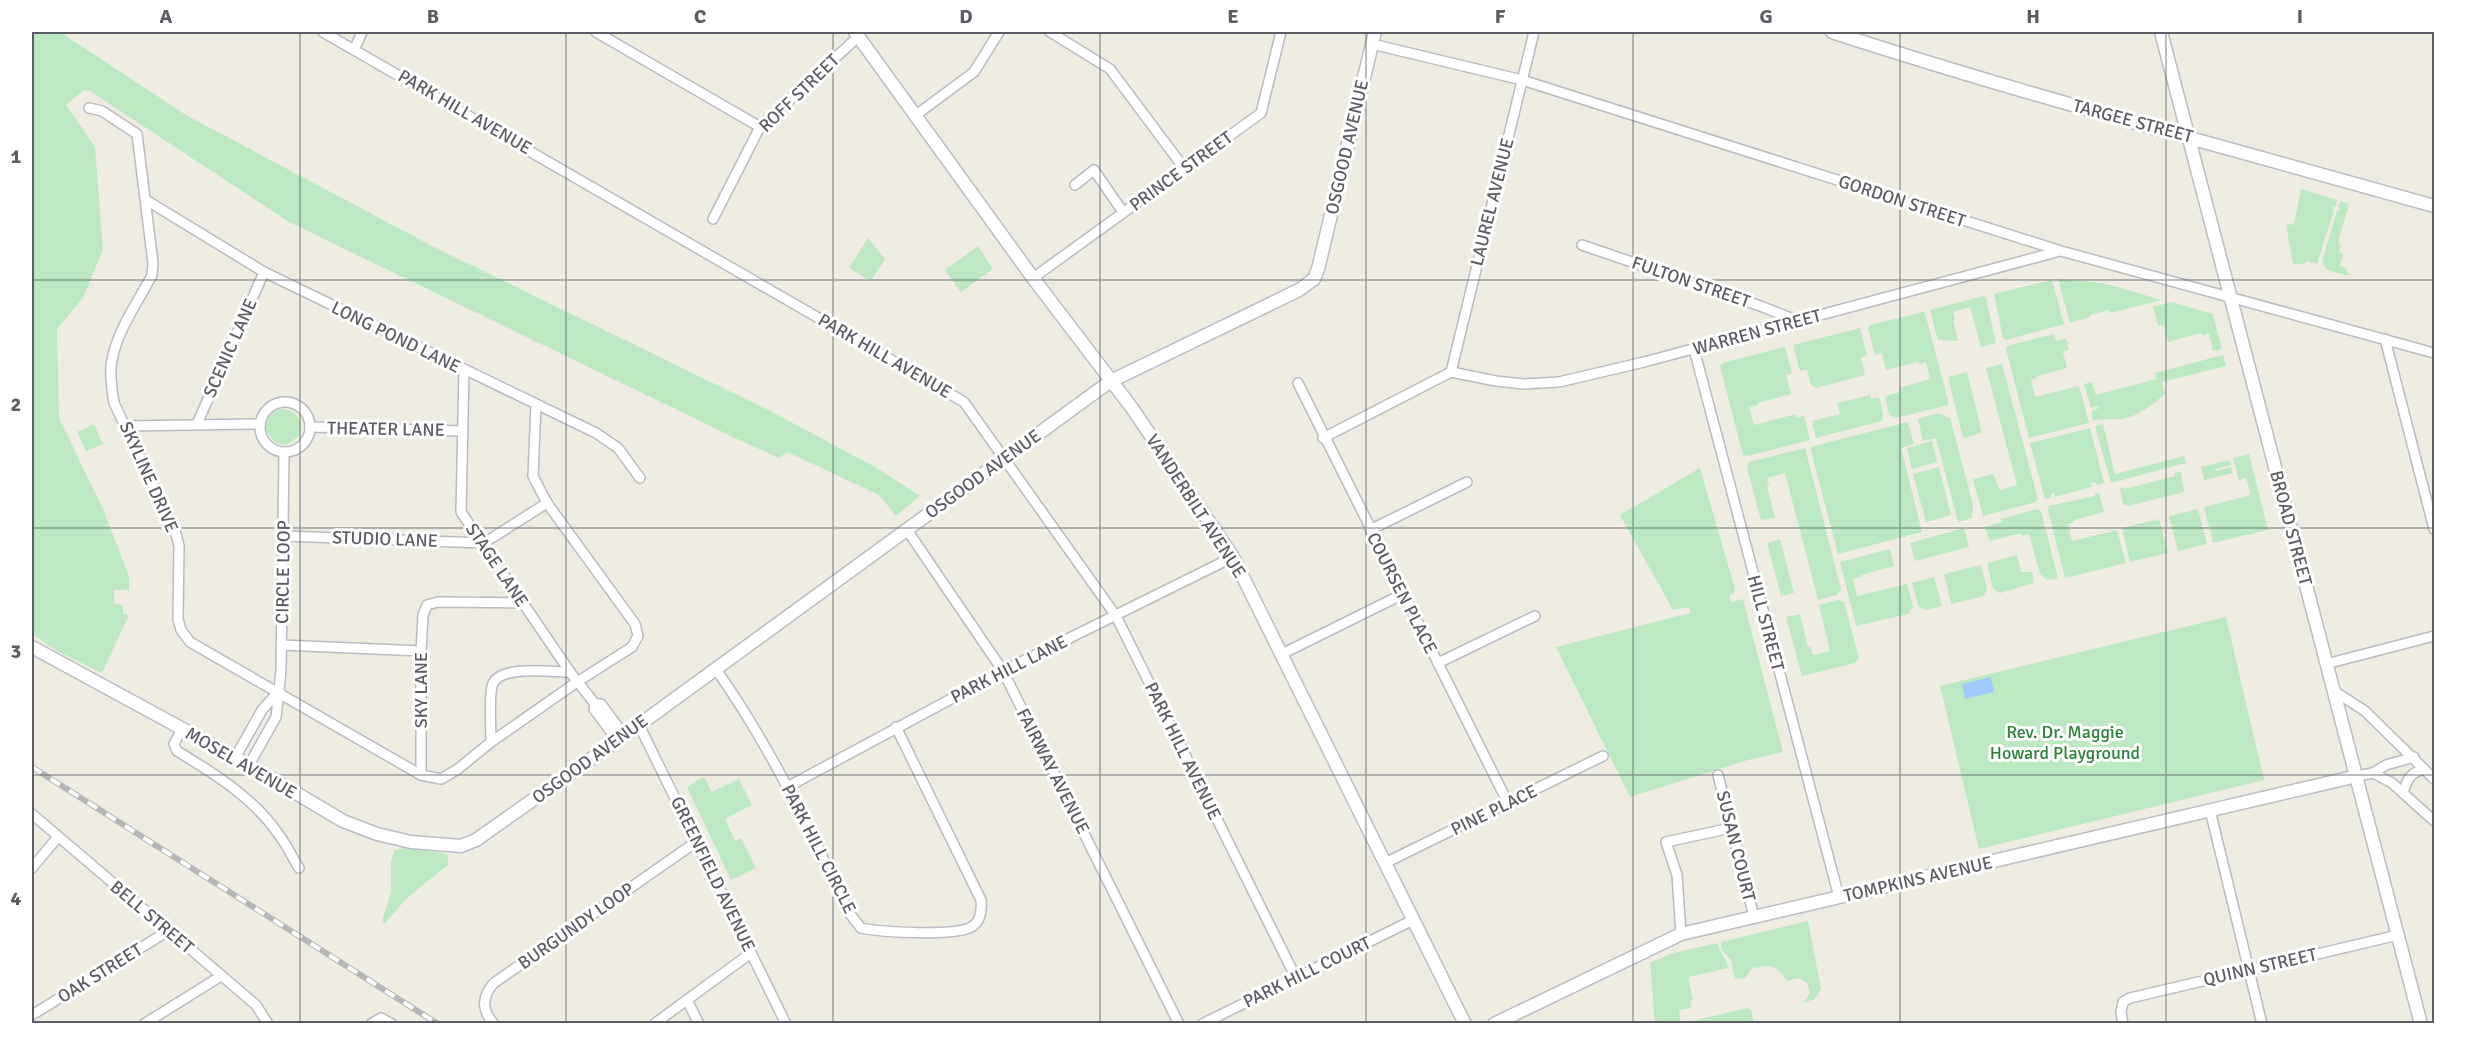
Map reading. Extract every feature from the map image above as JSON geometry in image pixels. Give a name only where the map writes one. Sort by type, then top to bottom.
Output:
[{"type":"street","name":"PARK HILL AVENUE","points":[[323,32],[355,48],[964,402],[1116,616],[1296,978]]},
{"type":"street","points":[[355,48],[362,32]]},
{"type":"street","points":[[596,32],[760,127]]},
{"type":"street","points":[[916,115],[974,72],[999,32]]},
{"type":"street","points":[[1050,32],[1110,69],[1184,168]]},
{"type":"street","name":"PRINCE STREET","points":[[1033,278],[1261,113],[1281,32]]},
{"type":"street","name":"LAUREL AVENUE","points":[[1451,372],[1534,32]]},
{"type":"street","name":"TARGEE STREET","points":[[1832,32],[1977,78],[2434,206]]},
{"type":"street","name":"BROAD STREET","points":[[2161,32],[2421,1023]]},
{"type":"street","name":"ROFF STREET","points":[[712,219],[760,127],[857,34]]},
{"type":"street","name":"VANDERBILT AVENUE","points":[[857,34],[1033,278],[1160,448],[1233,557],[1465,1023]]},
{"type":"street","name":"GORDON STREET","points":[[1373,38],[1522,80],[2061,251],[2434,353]]},
{"type":"street","name":"OSGOOD AVENUE","points":[[462,846],[476,840],[639,725],[1111,381],[1299,290],[1314,279],[1373,38]]},
{"type":"street","name":"SKYLINE DRIVE","points":[[89,108],[102,111],[137,134],[153,263],[152,275],[117,343],[111,363],[114,403],[175,530],[178,546],[180,630],[190,642],[279,691],[421,775]]},
{"type":"street","points":[[1075,185],[1094,170],[1123,212]]},
{"type":"street","name":"LONG POND LANE","points":[[146,200],[264,272],[607,440],[618,448],[640,478]]},
{"type":"street","name":"FULTON STREET","points":[[1582,245],[1798,321]]},
{"type":"street","name":"WARREN STREET","points":[[1451,372],[1524,384],[1558,382],[1694,349],[2061,251]]},
{"type":"street","name":"SCENIC LANE","points":[[197,424],[264,272]]},
{"type":"street","points":[[2385,339],[2434,527]]},
{"type":"street","name":"HILL STREET","points":[[1694,349],[1839,897]]},
{"type":"street","name":"STAGE LANE","points":[[464,370],[461,512],[577,682],[595,704],[601,704],[620,737]]},
{"type":"street","points":[[1323,438],[1451,372]]},
{"type":"street","name":"COURSEN PLACE","points":[[1298,383],[1323,438],[1508,804]]},
{"type":"street","points":[[289,402],[303,409],[308,416],[310,427],[303,445],[297,450],[284,452],[268,445],[263,439],[260,424],[263,416],[274,405],[289,402]]},
{"type":"street","points":[[421,775],[441,779],[458,769],[491,742],[632,647],[636,642],[638,629],[547,503],[533,476],[536,404]]},
{"type":"street","points":[[126,426],[260,424]]},
{"type":"street","name":"THEATER LANE","points":[[310,427],[462,431]]},
{"type":"street","name":"CIRCLE LOOP","points":[[249,765],[276,717],[279,691],[282,645],[284,452]]},
{"type":"street","points":[[1370,530],[1467,482]]},
{"type":"street","points":[[484,543],[547,503]]},
{"type":"street","name":"FAIRWAY AVENUE","points":[[906,531],[1003,671],[1179,1023]]},
{"type":"street","name":"STUDIO LANE","points":[[283,536],[484,543]]},
{"type":"street","name":"PARK HILL LANE","points":[[789,786],[1003,671],[1233,557]]},
{"type":"street","points":[[1282,654],[1403,594]]},
{"type":"street","name":"SKY LANE","points":[[421,775],[421,651],[423,615],[427,605],[438,602],[523,603]]},
{"type":"street","points":[[1438,663],[1535,616]]},
{"type":"street","points":[[2326,664],[2434,636]]},
{"type":"street","points":[[282,645],[421,651]]},
{"type":"street","name":"MOSEL AVENUE","points":[[32,647],[249,765],[343,821],[377,834],[411,842],[462,846]]},
{"type":"street","name":"PARK HILL CIRCLE","points":[[715,668],[745,711],[789,786],[850,914],[861,928],[882,933],[967,929],[978,920],[981,900],[896,727]]},
{"type":"street","points":[[491,742],[492,686],[498,677],[508,672],[570,672]]},
{"type":"street","points":[[235,758],[262,710],[279,691]]},
{"type":"street","points":[[2334,691],[2365,711],[2434,779]]},
{"type":"street","name":"GREENFIELD AVENUE","points":[[639,725],[786,1023]]},
{"type":"street","points":[[182,729],[174,744],[177,751],[227,782],[253,806],[279,834],[299,867]]},
{"type":"street","name":"PINE PLACE","points":[[1384,863],[1603,756]]},
{"type":"street","points":[[2357,776],[2373,773],[2386,765],[2414,757]]},
{"type":"street","points":[[2403,793],[2406,781],[2413,772],[2424,769]]},
{"type":"street","points":[[2373,773],[2392,783],[2434,821]]},
{"type":"street","name":"SUSAN COURT","points":[[1718,775],[1754,917]]},
{"type":"street","name":"TOMPKINS AVENUE","points":[[1494,1023],[1682,934],[2357,776]]},
{"type":"street","points":[[2210,810],[2262,1023]]},
{"type":"street","name":"BELL STREET","points":[[32,814],[256,1005],[268,1023]]},
{"type":"street","points":[[1682,934],[1677,875],[1666,842],[1731,828]]},
{"type":"street","points":[[32,868],[58,837]]},
{"type":"street","name":"BURGUNDY LOOP","points":[[494,1023],[487,1016],[484,1001],[487,991],[494,983],[696,842]]},
{"type":"street","name":"PARK HILL COURT","points":[[1202,1023],[1413,920]]},
{"type":"street","name":"OAK STREET","points":[[32,1015],[168,931]]},
{"type":"street","name":"QUINN STREET","points":[[2123,1023],[2121,1012],[2123,1002],[2130,998],[2398,935]]},
{"type":"street","points":[[654,1023],[751,953]]},
{"type":"street","points":[[144,1023],[221,976]]},
{"type":"street","points":[[687,1000],[699,1023]]},
{"type":"street","points":[[371,1023],[381,1018],[392,1023]]},
{"type":"green space","points":[[32,32],[60,32],[186,115],[430,245],[772,412],[877,468],[920,496],[896,516],[879,495],[787,452],[779,458],[735,438],[289,222],[90,91],[84,90],[66,105],[95,147],[103,250],[83,298],[57,329],[59,418],[103,509],[129,576],[129,590],[114,590],[114,604],[123,605],[123,614],[129,615],[102,673],[57,651],[32,634]]},
{"type":"green space","points":[[2301,189],[2337,200],[2335,207],[2332,208],[2334,210],[2317,264],[2306,261],[2304,264],[2293,264],[2286,225],[2294,224]]},
{"type":"green space","points":[[2340,201],[2349,204],[2338,242],[2341,245],[2339,252],[2343,254],[2340,266],[2346,268],[2349,276],[2327,270],[2322,262],[2337,211],[2340,209],[2338,207]]},
{"type":"green space","points":[[868,238],[885,259],[871,281],[849,268]]},
{"type":"green space","points":[[978,246],[993,269],[961,292],[945,270]]},
{"type":"green space","points":[[2058,279],[2103,283],[2162,300],[2110,313],[2109,310],[2070,323]]},
{"type":"green space","points":[[2052,280],[2064,324],[2006,340],[2003,338],[1994,294]]},
{"type":"green space","points":[[1983,296],[1986,298],[1996,343],[1981,347],[1970,307],[1953,312],[1958,341],[1938,340],[1930,310]]},
{"type":"green space","points":[[2171,302],[2213,314],[2222,349],[2213,351],[2209,334],[2202,335],[2201,333],[2168,342],[2164,325],[2158,326],[2153,307]]},
{"type":"green space","points":[[1923,312],[1949,405],[1895,418],[1889,414],[1885,396],[1900,392],[1899,388],[1930,379],[1926,362],[1886,370],[1882,353],[1875,355],[1868,328],[1870,325]]},
{"type":"green space","points":[[1860,328],[1867,355],[1861,358],[1865,375],[1816,388],[1811,385],[1807,369],[1800,371],[1793,345]]},
{"type":"green space","points":[[2054,334],[2056,341],[2066,338],[2069,349],[2063,352],[2067,368],[2037,376],[2031,380],[2035,397],[2079,386],[2089,423],[2029,438],[2006,349],[2007,346]]},
{"type":"green space","points":[[1785,347],[1792,373],[1786,375],[1791,394],[1749,407],[1754,425],[1796,414],[1797,418],[1804,416],[1810,440],[1748,456],[1743,455],[1720,366],[1722,363]]},
{"type":"green space","points":[[2223,355],[2226,366],[2162,382],[2165,394],[2140,413],[2128,418],[2093,421],[2091,411],[2099,408],[2098,406],[2091,408],[2084,384],[2092,382],[2096,395],[2156,379],[2155,373]]},
{"type":"green space","points":[[2002,364],[2038,499],[2036,502],[1983,516],[1973,479],[1993,474],[2000,490],[2017,485],[1986,368]]},
{"type":"green space","points":[[1967,372],[1982,433],[1963,438],[1948,377]]},
{"type":"green space","points":[[1870,395],[1871,399],[1879,397],[1882,421],[1816,438],[1812,421],[1840,414],[1837,403]]},
{"type":"green space","points":[[280,409],[295,414],[301,425],[299,436],[286,445],[276,443],[266,431],[269,417]]},
{"type":"green space","points":[[1938,413],[1950,418],[1973,505],[1972,518],[1958,522],[1936,438],[1923,441],[1918,419]]},
{"type":"green space","points":[[1908,422],[1914,444],[1901,448],[1922,532],[1838,554],[1810,447]]},
{"type":"green space","points":[[94,424],[103,444],[86,451],[77,432]]},
{"type":"green space","points":[[2103,424],[2115,474],[2184,456],[2186,463],[2111,483],[2095,426]]},
{"type":"green space","points":[[2090,428],[2104,483],[2097,485],[2095,482],[2090,483],[2092,487],[2054,497],[2055,493],[2051,493],[2051,498],[2045,499],[2030,443]]},
{"type":"green space","points":[[1932,441],[1937,462],[1912,469],[1907,448]]},
{"type":"green space","points":[[1805,448],[1841,589],[1837,595],[1818,600],[1785,473],[1767,478],[1775,518],[1761,520],[1747,468],[1749,462]]},
{"type":"green space","points":[[2249,454],[2268,530],[2213,543],[2204,507],[2251,495],[2246,478],[2239,480],[2233,458]]},
{"type":"green space","points":[[2229,460],[2231,465],[2215,469],[2216,471],[2231,467],[2233,473],[2204,480],[2201,467]]},
{"type":"green space","points":[[1939,467],[1951,515],[1926,522],[1913,474]]},
{"type":"green space","points":[[1700,468],[1735,589],[1734,594],[1729,595],[1731,602],[1743,599],[1783,752],[1748,760],[1630,797],[1556,647],[1690,613],[1689,607],[1673,610],[1620,515]]},
{"type":"green space","points":[[2181,472],[2184,492],[2128,506],[2123,504],[2120,488],[2125,489],[2175,476],[2175,473]]},
{"type":"green space","points":[[2099,493],[2104,512],[2074,520],[2068,524],[2072,541],[2117,530],[2126,563],[2065,578],[2048,510],[2049,506],[2095,496]]},
{"type":"green space","points":[[2037,509],[2041,511],[2058,579],[2047,580],[2040,574],[2029,534],[2022,536],[2021,533],[1990,541],[1984,527],[2002,522],[2001,519]]},
{"type":"green space","points":[[2198,509],[2207,544],[2178,551],[2169,516]]},
{"type":"green space","points":[[2159,519],[2168,553],[2130,562],[2122,528]]},
{"type":"green space","points":[[1964,528],[1969,547],[1915,561],[1910,543]]},
{"type":"green space","points":[[1780,539],[1794,593],[1781,596],[1767,543]]},
{"type":"green space","points":[[1890,549],[1894,566],[1853,579],[1857,596],[1907,584],[1913,607],[1908,614],[1856,626],[1840,562]]},
{"type":"green space","points":[[2017,555],[2021,572],[2032,572],[2034,583],[2000,593],[1993,589],[1987,563]]},
{"type":"green space","points":[[1981,565],[1987,590],[1984,596],[1951,604],[1944,574]]},
{"type":"green space","points":[[1934,577],[1942,606],[1925,610],[1918,606],[1912,583]]},
{"type":"green space","points":[[1838,600],[1844,602],[1859,658],[1855,663],[1802,676],[1786,617],[1800,614],[1808,647],[1810,646],[1813,655],[1830,651],[1819,605]]},
{"type":"green space","name":"Rev. Dr. Maggie Howard Playground","points":[[2226,617],[2264,780],[1979,849],[1940,686]]},
{"type":"green space","points":[[704,777],[712,792],[739,779],[752,805],[725,819],[735,841],[741,838],[756,868],[731,880],[687,787]]},
{"type":"green space","points":[[403,848],[443,853],[448,855],[448,865],[408,897],[384,924],[382,921],[391,892],[391,860],[395,850]]},
{"type":"green space","points":[[1808,921],[1821,989],[1815,999],[1803,1003],[1810,993],[1807,983],[1798,978],[1787,981],[1778,970],[1771,966],[1756,968],[1754,966],[1745,978],[1735,979],[1731,960],[1722,950],[1721,942]]},
{"type":"green space","points":[[1718,943],[1729,968],[1688,977],[1693,1000],[1690,1001],[1691,1008],[1679,1010],[1680,1023],[1655,1023],[1650,963],[1673,953]]},
{"type":"green space","points":[[1747,1008],[1751,1010],[1754,1023],[1693,1023],[1692,1021]]},
{"type":"water","points":[[1991,677],[1994,692],[1965,699],[1962,684]]},
{"type":"railway","points":[[32,767],[438,1024]]}]
